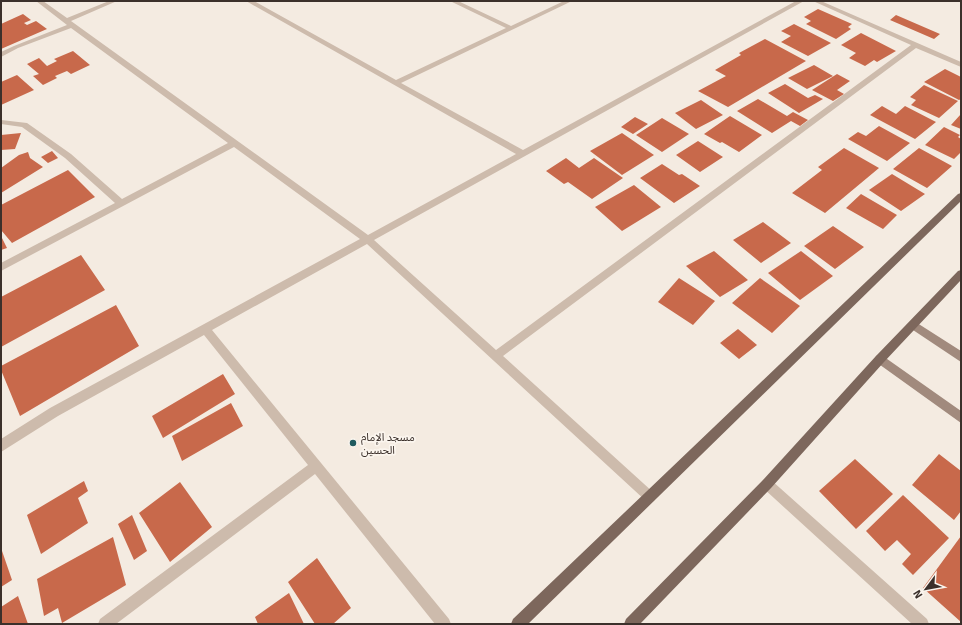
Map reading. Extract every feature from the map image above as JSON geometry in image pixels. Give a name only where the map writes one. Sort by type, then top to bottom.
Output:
[{"type":"main road","points":[[518,624],[961,196]]},
{"type":"main road","points":[[632,624],[767,484],[880,359],[914,326],[961,274]]},
{"type":"street","points":[[38,1],[368,240],[650,497]]},
{"type":"street","points":[[1,55],[114,1]]},
{"type":"street","points":[[249,1],[523,154]]},
{"type":"street","points":[[453,1],[511,28]]},
{"type":"street","points":[[394,83],[569,1]]},
{"type":"street","points":[[1,446],[54,412],[801,1]]},
{"type":"street","points":[[816,1],[961,65]]},
{"type":"street","points":[[495,356],[916,45]]},
{"type":"street","points":[[1,122],[24,125],[68,156],[122,203]]},
{"type":"street","points":[[1,267],[234,143]]},
{"type":"street","points":[[914,326],[961,357]]},
{"type":"street","points":[[205,329],[444,624]]},
{"type":"street","points":[[880,359],[961,418]]},
{"type":"street","points":[[105,624],[316,466]]},
{"type":"street","points":[[767,484],[922,624]]},
{"type":"building","points":[[818,9],[852,24],[848,27],[851,29],[836,39],[806,24],[811,21],[804,17]]},
{"type":"building","points":[[23,14],[31,20],[24,23],[27,25],[36,21],[47,29],[1,49],[1,24]]},
{"type":"building","points":[[896,15],[940,34],[934,39],[890,20]]},
{"type":"building","points":[[794,24],[831,43],[808,56],[781,42],[791,36],[781,31]]},
{"type":"building","points":[[861,33],[896,51],[877,62],[874,60],[865,66],[849,58],[856,53],[841,45]]},
{"type":"building","points":[[765,39],[806,61],[728,107],[698,91],[726,76],[715,70],[741,55],[739,53]]},
{"type":"building","points":[[73,51],[90,65],[71,74],[67,71],[55,76],[57,78],[43,85],[33,76],[39,74],[27,64],[39,58],[47,66],[57,61],[54,59]]},
{"type":"building","points":[[814,65],[833,76],[807,89],[788,78]]},
{"type":"building","points":[[945,69],[961,77],[961,99],[959,100],[924,82]]},
{"type":"building","points":[[837,74],[850,81],[837,90],[844,94],[833,101],[812,90]]},
{"type":"building","points":[[17,75],[34,90],[1,105],[1,82]]},
{"type":"building","points":[[785,84],[808,98],[815,95],[823,99],[799,113],[768,93]]},
{"type":"building","points":[[924,85],[958,101],[939,118],[911,105],[916,100],[910,97]]},
{"type":"building","points":[[758,99],[787,116],[793,112],[808,120],[800,126],[791,121],[772,133],[737,111]]},
{"type":"building","points":[[701,100],[723,115],[696,129],[675,113]]},
{"type":"building","points":[[882,106],[896,114],[905,106],[936,122],[915,139],[870,115]]},
{"type":"building","points":[[961,114],[961,129],[951,125]]},
{"type":"building","points":[[730,116],[762,135],[739,152],[704,134]]},
{"type":"building","points":[[635,117],[648,124],[633,134],[621,127]]},
{"type":"building","points":[[662,118],[689,134],[662,152],[636,135]]},
{"type":"building","points":[[879,126],[910,143],[887,161],[848,139],[858,132],[866,136]]},
{"type":"building","points":[[944,127],[960,135],[958,137],[961,139],[961,152],[954,159],[925,145]]},
{"type":"building","points":[[21,133],[15,149],[1,150],[1,135]]},
{"type":"building","points":[[622,133],[654,155],[622,175],[590,151]]},
{"type":"building","points":[[698,141],[723,157],[700,172],[676,155]]},
{"type":"building","points":[[844,148],[879,168],[825,213],[792,193],[822,170],[818,167]]},
{"type":"building","points":[[919,148],[952,166],[927,188],[893,169]]},
{"type":"building","points":[[52,151],[58,158],[48,163],[41,157]]},
{"type":"building","points":[[28,152],[30,158],[43,167],[1,193],[1,168],[19,155]]},
{"type":"building","points":[[566,158],[579,168],[594,158],[623,178],[592,199],[568,182],[564,184],[546,171]]},
{"type":"building","points":[[662,164],[679,175],[682,174],[700,186],[674,203],[640,178]]},
{"type":"building","points":[[68,170],[95,197],[12,243],[1,230],[1,205]]},
{"type":"building","points":[[892,174],[925,194],[901,211],[869,190]]},
{"type":"building","points":[[634,185],[661,207],[622,231],[595,207]]},
{"type":"building","points":[[861,194],[897,215],[883,229],[846,208]]},
{"type":"building","points":[[763,222],[791,243],[761,263],[733,240]]},
{"type":"building","points":[[833,226],[864,247],[835,269],[804,246]]},
{"type":"building","points":[[1,236],[7,248],[1,250]]},
{"type":"building","points":[[714,251],[748,280],[720,297],[686,266]]},
{"type":"building","points":[[801,251],[833,276],[800,300],[768,273]]},
{"type":"building","points":[[81,255],[105,290],[1,347],[1,297]]},
{"type":"building","points":[[679,278],[715,301],[693,325],[658,302]]},
{"type":"building","points":[[760,278],[800,306],[772,333],[732,303]]},
{"type":"building","points":[[116,305],[139,346],[20,416],[1,370],[1,366]]},
{"type":"building","points":[[738,329],[757,345],[739,359],[720,343]]},
{"type":"building","points":[[223,374],[235,394],[163,438],[152,416]]},
{"type":"building","points":[[231,403],[243,426],[182,461],[172,436]]},
{"type":"building","points":[[939,454],[961,471],[961,511],[954,520],[912,485]]},
{"type":"building","points":[[855,459],[893,494],[856,529],[819,491]]},
{"type":"building","points":[[84,481],[88,491],[78,498],[88,523],[41,554],[27,515]]},
{"type":"building","points":[[180,482],[212,527],[170,562],[139,513]]},
{"type":"building","points":[[903,495],[949,538],[913,575],[902,564],[911,554],[897,540],[885,551],[866,531]]},
{"type":"building","points":[[132,515],[147,551],[134,560],[118,524]]},
{"type":"building","points":[[961,536],[961,622],[923,588]]},
{"type":"building","points":[[113,537],[126,585],[62,623],[58,608],[44,616],[37,579]]},
{"type":"building","points":[[1,548],[12,580],[1,587]]},
{"type":"building","points":[[317,558],[351,608],[333,624],[315,624],[288,582]]},
{"type":"building","points":[[289,593],[304,624],[258,624],[255,617]]},
{"type":"building","points":[[18,596],[28,624],[1,624],[1,607]]},
{"type":"place","name":"مسجد الإمام الحسين","points":[[353,443]]}]
